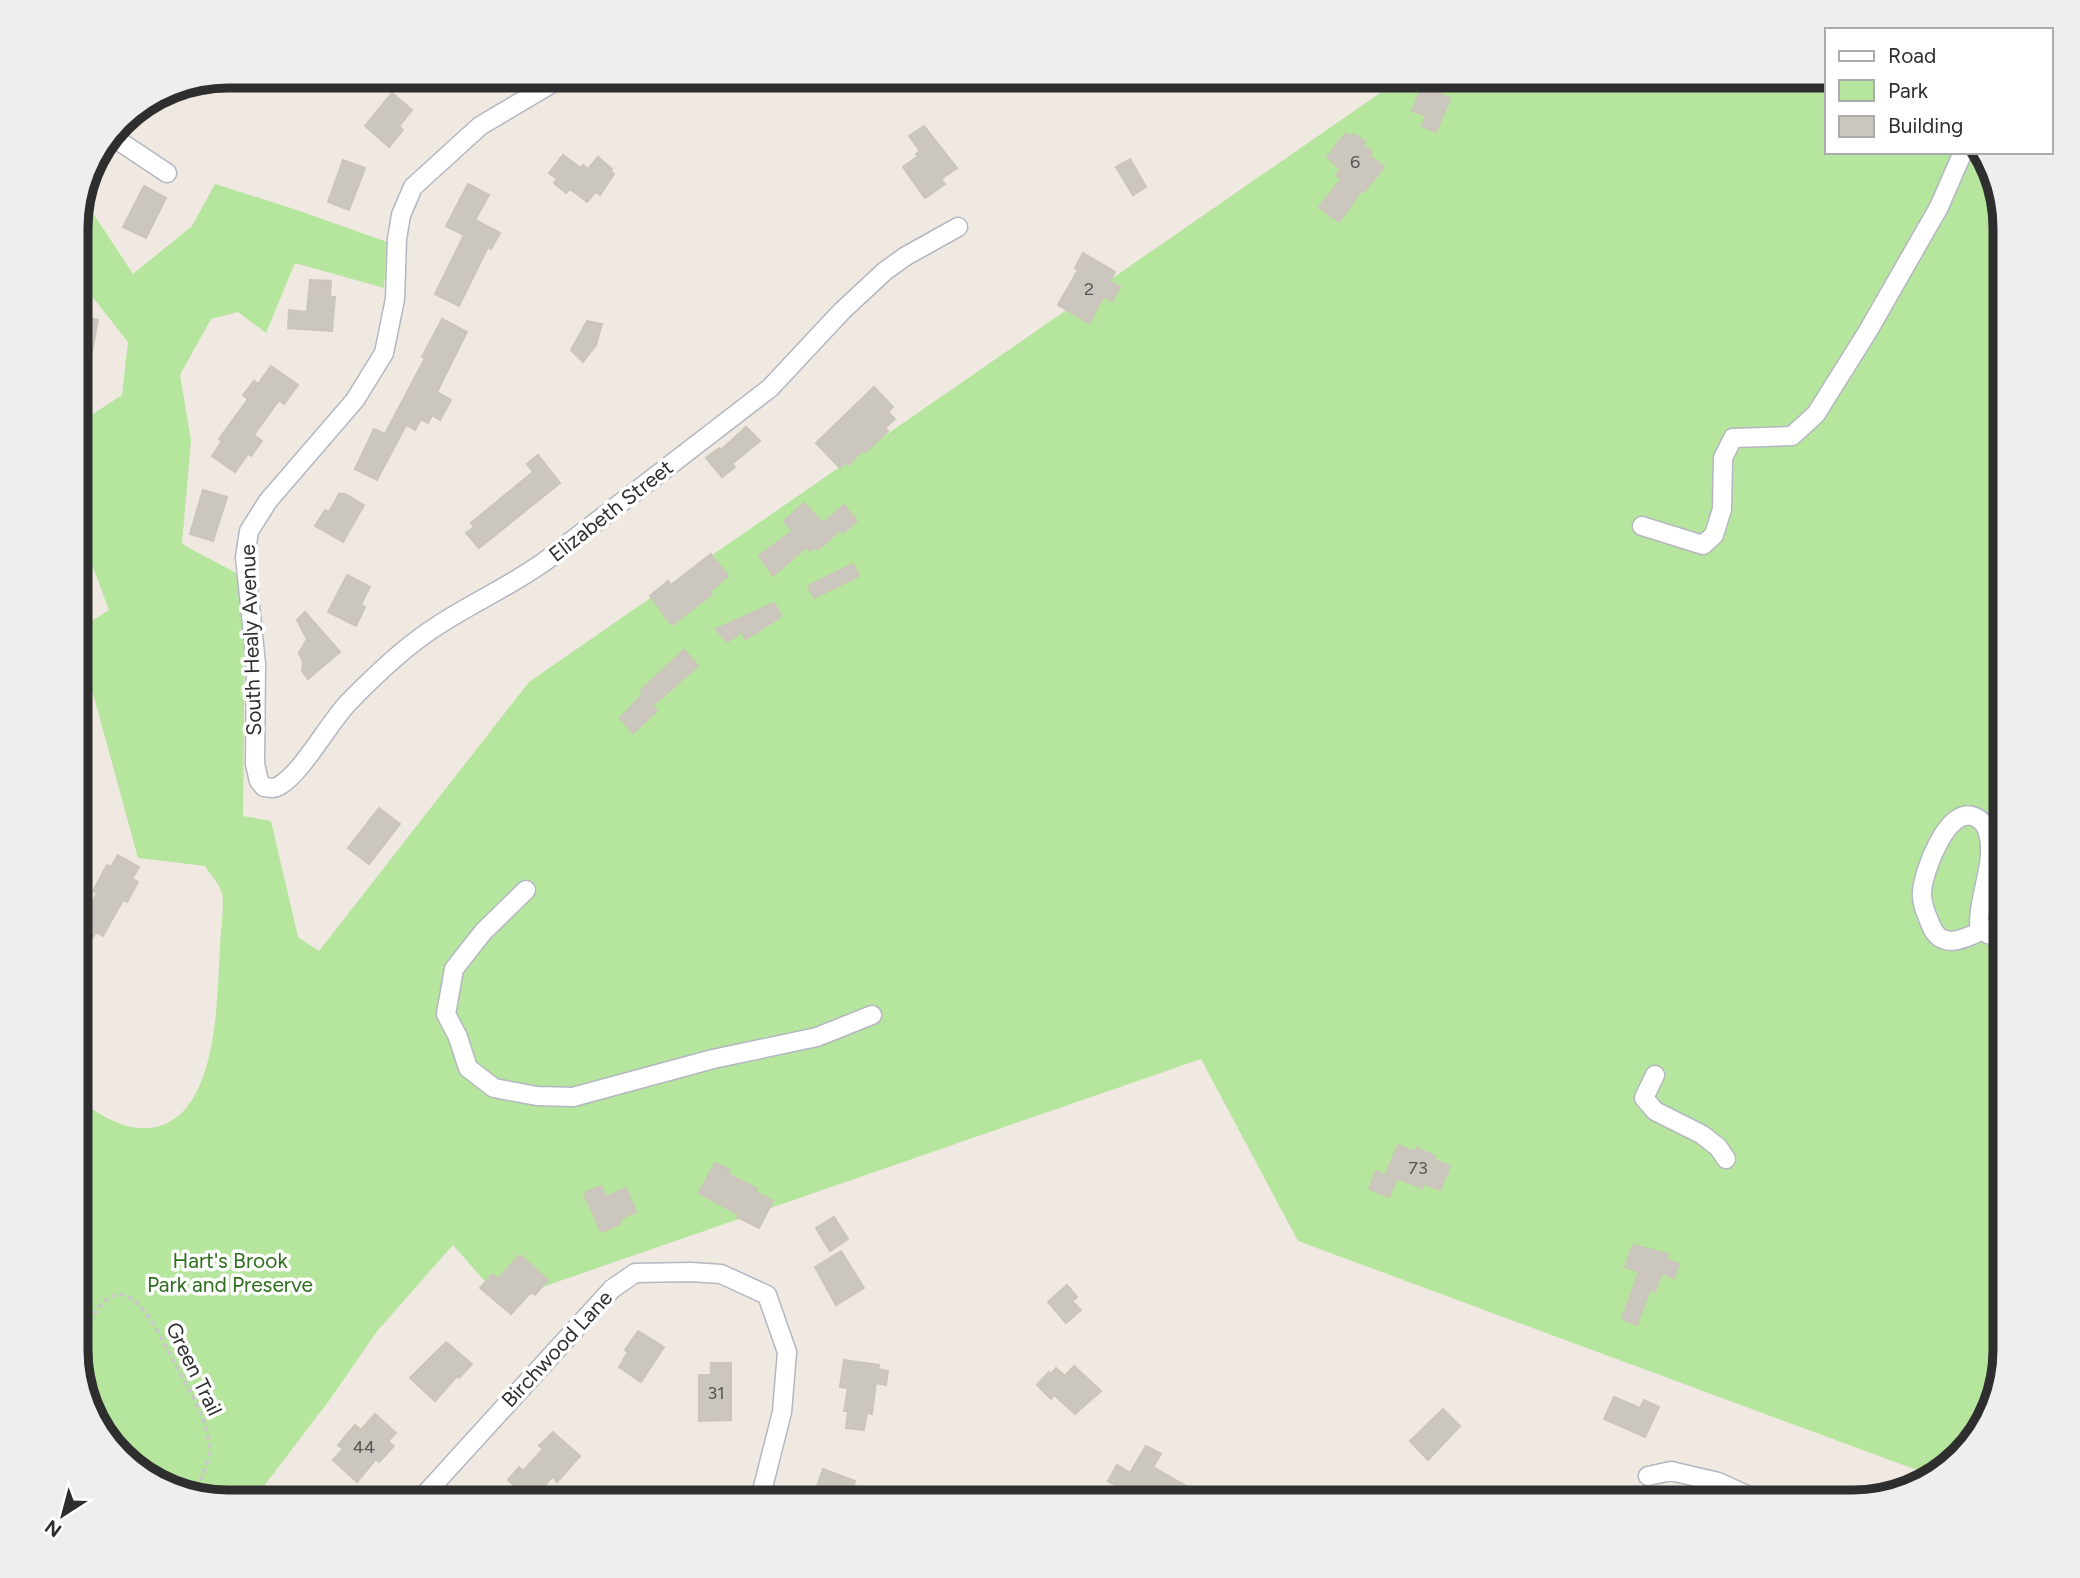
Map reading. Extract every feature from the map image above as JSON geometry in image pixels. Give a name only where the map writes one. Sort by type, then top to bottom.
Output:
[{"type":"street","name":"South Healy Avenue","points":[[264,787],[259,781],[255,764],[256,664],[244,557],[249,531],[268,501],[355,400],[384,353],[394,309],[401,215],[413,187],[480,126],[544,88]]},
{"type":"street","points":[[118,140],[167,173]]},
{"type":"street","points":[[1642,526],[1703,545],[1714,535],[1722,509],[1723,458],[1732,438],[1792,436],[1816,414],[1939,208],[1962,154]]},
{"type":"street","name":"Elizabeth Street","points":[[264,787],[277,788],[283,783],[298,768],[335,718],[415,642],[446,620],[510,585],[548,559],[770,388],[842,311],[885,271],[958,227]]},
{"type":"street","points":[[1983,930],[1966,938],[1944,940],[1935,935],[1923,905],[1925,875],[1933,852],[1945,831],[1962,815],[1978,818],[1985,824],[1989,835],[1989,855],[1979,906],[1979,923],[1983,930],[1993,934]]},
{"type":"street","points":[[526,890],[483,932],[454,969],[446,1014],[458,1037],[468,1068],[494,1088],[537,1096],[573,1097],[713,1059],[817,1037],[872,1015]]},
{"type":"street","points":[[1655,1074],[1644,1098],[1655,1111],[1718,1147],[1726,1159]]},
{"type":"street","name":"Birchwood Lane","points":[[430,1490],[612,1289],[635,1273],[691,1272],[721,1274],[767,1295],[787,1352],[782,1412],[762,1490]]},
{"type":"street","points":[[1648,1476],[1671,1471],[1718,1482],[1736,1490]]},
{"type":"path","name":"Green Trail","points":[[88,1326],[96,1308],[107,1297],[120,1295],[131,1298],[150,1316],[206,1425],[209,1452],[197,1487]]},
{"type":"green space","name":"Hart's Brook Park and Preserve","points":[[1387,88],[1825,88],[1825,154],[1971,154],[1990,200],[1993,228],[1993,1350],[1990,1378],[1978,1412],[1964,1436],[1938,1462],[1922,1472],[1298,1241],[1201,1059],[502,1301],[453,1245],[378,1330],[328,1402],[261,1490],[200,1488],[158,1472],[135,1456],[111,1428],[98,1404],[90,1378],[88,1107],[120,1124],[149,1128],[172,1121],[189,1104],[201,1081],[210,1054],[215,1025],[223,898],[205,866],[138,858],[88,675],[88,623],[109,610],[88,557],[88,417],[122,395],[128,342],[88,291],[89,207],[133,274],[192,226],[215,184],[387,242],[384,288],[295,263],[266,333],[238,312],[211,319],[180,375],[191,440],[182,544],[236,573],[245,618],[243,816],[271,821],[298,937],[319,951],[529,682]]},
{"type":"building","points":[[1421,88],[1450,98],[1436,132],[1422,126],[1426,116],[1412,111]]},
{"type":"building","points":[[392,93],[412,110],[399,126],[403,130],[389,147],[365,126]]},
{"type":"building","points":[[924,126],[957,168],[941,179],[945,184],[925,198],[903,167],[918,156],[916,154],[920,151],[909,136]]},
{"type":"building","points":[[1346,133],[1352,137],[1354,134],[1365,142],[1363,145],[1372,152],[1370,156],[1384,167],[1364,192],[1362,190],[1339,222],[1319,207],[1341,179],[1336,175],[1341,170],[1327,157]]},
{"type":"building","points":[[563,155],[581,168],[583,165],[588,169],[598,157],[612,169],[610,171],[614,174],[600,195],[596,192],[587,202],[570,189],[566,193],[554,183],[557,179],[549,173]]},
{"type":"building","points":[[1130,159],[1146,187],[1133,195],[1116,167]]},
{"type":"building","points":[[343,160],[365,168],[349,210],[328,202]]},
{"type":"building","points":[[468,184],[489,195],[475,220],[500,233],[491,249],[488,247],[459,306],[435,294],[464,235],[446,226]]},
{"type":"building","points":[[144,186],[166,198],[146,238],[123,227]]},
{"type":"building","points":[[1083,253],[1115,272],[1110,282],[1120,287],[1112,301],[1104,296],[1089,323],[1058,305],[1078,270],[1075,268]]},
{"type":"building","points":[[310,280],[331,281],[330,297],[335,297],[332,331],[288,328],[289,310],[307,312]]},
{"type":"building","points":[[88,317],[98,320],[88,361]]},
{"type":"building","points":[[442,319],[467,332],[437,392],[451,400],[440,420],[432,415],[428,423],[421,419],[415,430],[406,425],[377,480],[355,469],[374,429],[385,434]]},
{"type":"building","points":[[587,321],[602,324],[596,345],[583,362],[571,350]]},
{"type":"building","points":[[271,366],[298,385],[284,404],[279,400],[254,435],[262,441],[235,472],[212,456],[222,441],[219,439],[248,399],[243,395],[254,381],[258,384]]},
{"type":"building","points":[[874,387],[893,407],[888,412],[895,419],[885,428],[888,431],[866,452],[863,450],[848,465],[845,463],[840,468],[816,443]]},
{"type":"building","points":[[746,427],[760,441],[732,464],[735,467],[722,477],[706,458],[719,448],[721,450]]},
{"type":"building","points":[[538,455],[560,483],[479,548],[466,533],[474,527],[471,523],[533,472],[527,464]]},
{"type":"building","points":[[203,490],[227,497],[213,541],[190,534]]},
{"type":"building","points":[[339,494],[345,494],[364,505],[343,542],[315,526],[325,510],[329,512]]},
{"type":"building","points":[[804,503],[823,523],[844,505],[857,521],[843,533],[840,530],[818,550],[815,547],[810,551],[806,547],[773,576],[759,556],[792,531],[784,521]]},
{"type":"building","points":[[711,554],[728,576],[710,591],[712,594],[672,625],[650,596],[668,581],[671,585]]},
{"type":"building","points":[[853,564],[859,576],[814,598],[808,586]]},
{"type":"building","points":[[347,575],[370,587],[361,604],[365,607],[356,626],[328,612]]},
{"type":"building","points":[[774,603],[782,616],[746,639],[742,632],[727,642],[716,629]]},
{"type":"building","points":[[305,612],[340,652],[308,679],[302,671],[303,662],[299,653],[307,639],[297,620]]},
{"type":"building","points":[[684,650],[698,666],[652,706],[657,711],[633,733],[620,718],[643,694],[640,691]]},
{"type":"building","points":[[379,808],[400,824],[369,864],[348,848]]},
{"type":"building","points":[[118,855],[139,867],[132,879],[138,882],[127,902],[123,900],[103,936],[96,932],[88,945],[88,910],[97,893],[93,891],[107,865],[111,867]]},
{"type":"building","points":[[1398,1145],[1415,1152],[1417,1148],[1435,1156],[1434,1160],[1450,1166],[1440,1190],[1423,1183],[1422,1188],[1386,1174]]},
{"type":"building","points":[[715,1163],[730,1170],[728,1174],[773,1201],[759,1228],[699,1193]]},
{"type":"building","points":[[1376,1171],[1396,1180],[1389,1197],[1369,1189]]},
{"type":"building","points":[[601,1186],[606,1197],[626,1188],[636,1212],[622,1218],[620,1224],[601,1232],[584,1193]]},
{"type":"building","points":[[834,1217],[848,1239],[830,1251],[816,1228]]},
{"type":"building","points":[[1633,1245],[1668,1254],[1666,1259],[1679,1264],[1674,1278],[1662,1273],[1655,1292],[1650,1290],[1637,1325],[1622,1319],[1639,1272],[1625,1267]]},
{"type":"building","points":[[841,1251],[864,1288],[836,1305],[815,1267]]},
{"type":"building","points":[[520,1255],[548,1280],[535,1295],[531,1292],[511,1314],[480,1288],[493,1274],[498,1279]]},
{"type":"building","points":[[1067,1285],[1077,1297],[1072,1301],[1081,1310],[1066,1323],[1048,1302]]},
{"type":"building","points":[[638,1331],[664,1347],[641,1382],[619,1367],[628,1352],[625,1350]]},
{"type":"building","points":[[446,1342],[472,1364],[459,1378],[457,1376],[435,1401],[410,1378]]},
{"type":"building","points":[[844,1360],[879,1365],[878,1369],[888,1371],[886,1385],[876,1383],[872,1414],[867,1413],[864,1430],[846,1428],[848,1411],[844,1411],[848,1388],[840,1387]]},
{"type":"building","points":[[711,1363],[731,1363],[731,1420],[699,1421],[699,1375],[711,1375]]},
{"type":"building","points":[[1074,1366],[1101,1391],[1075,1414],[1054,1395],[1051,1399],[1037,1385],[1056,1368],[1065,1376]]},
{"type":"building","points":[[1614,1397],[1640,1408],[1644,1400],[1659,1407],[1645,1437],[1604,1419]]},
{"type":"building","points":[[1443,1409],[1460,1426],[1428,1460],[1410,1441]]},
{"type":"building","points":[[375,1414],[396,1433],[388,1441],[394,1446],[379,1462],[376,1459],[357,1482],[333,1460],[343,1449],[338,1445],[355,1425],[361,1430]]},
{"type":"building","points":[[553,1432],[580,1456],[557,1482],[553,1476],[540,1490],[519,1490],[508,1480],[519,1467],[523,1471],[543,1449],[539,1446]]},
{"type":"building","points":[[1146,1446],[1161,1454],[1153,1467],[1193,1490],[1135,1490],[1126,1485],[1123,1489],[1108,1481],[1117,1465],[1130,1473]]},
{"type":"building","points":[[823,1469],[855,1481],[852,1490],[816,1490]]}]
